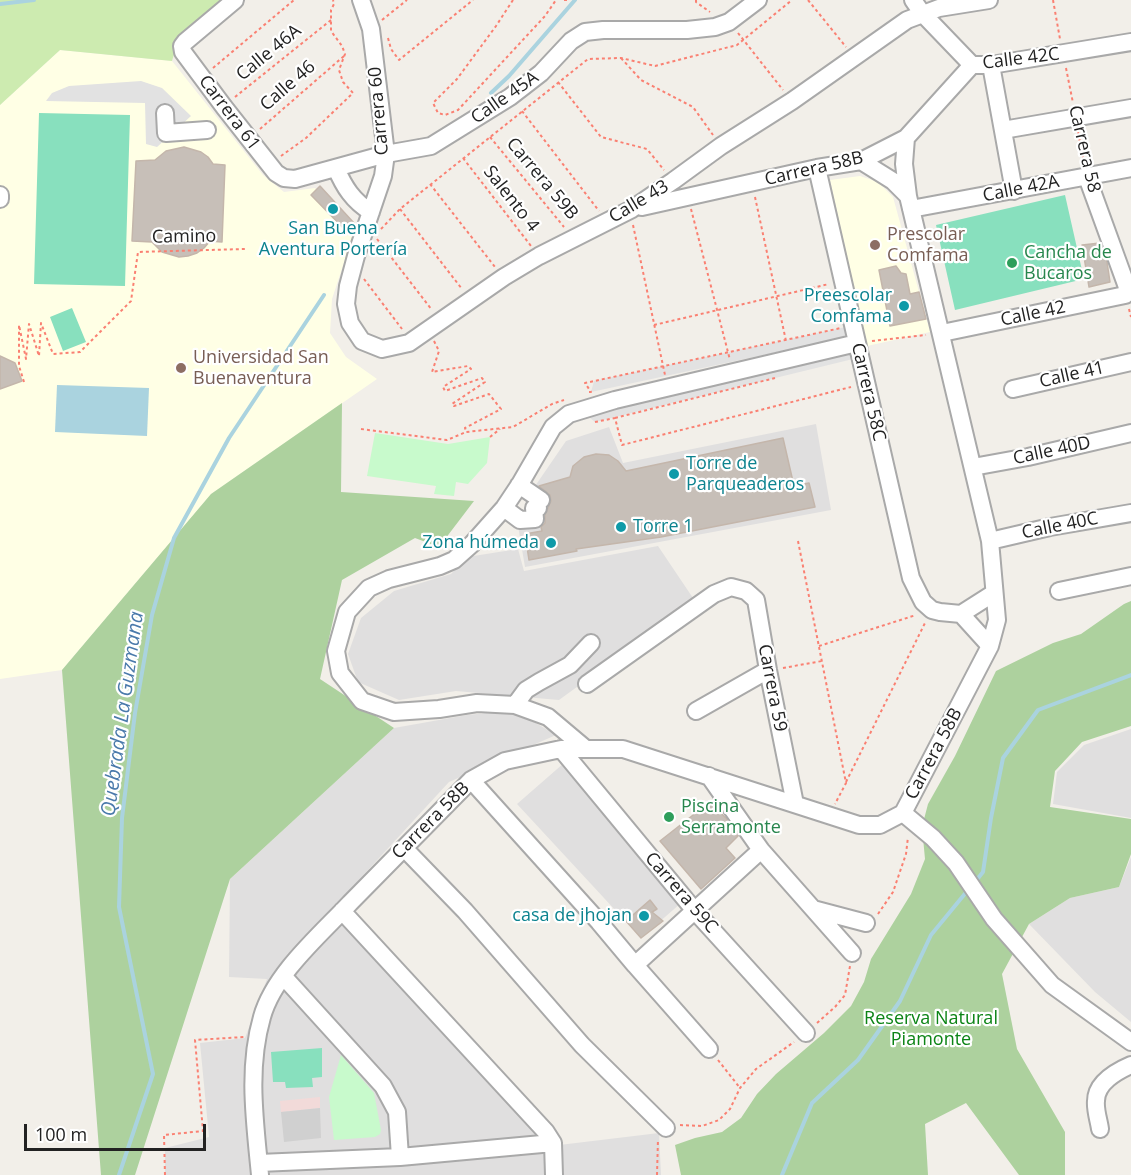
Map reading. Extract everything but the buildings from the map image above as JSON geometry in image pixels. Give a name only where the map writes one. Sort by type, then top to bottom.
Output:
[{"type":"street","name":"Carrera 61","points":[[235,0],[185,42],[182,46],[183,52],[271,168]]},
{"type":"street","name":"Carrera 60","points":[[356,256],[383,176],[386,154],[371,29],[361,0]]},
{"type":"street","points":[[729,22],[758,0]]},
{"type":"street","name":"Calle 43","points":[[356,256],[346,304],[350,323],[362,341],[382,349],[412,342],[504,277],[539,256],[607,222],[632,216],[673,181],[721,146],[792,101],[908,20],[917,7],[939,8],[989,0]]},
{"type":"street","points":[[917,7],[972,65]]},
{"type":"street","name":"Calle 45A","points":[[271,168],[284,178],[295,179],[386,154],[431,146],[510,97],[541,73],[572,41],[585,32],[687,30],[715,27],[729,22]]},
{"type":"street","name":"Calle 42C","points":[[906,138],[972,65],[991,65],[1131,42]]},
{"type":"street","points":[[991,65],[1014,191]]},
{"type":"street","points":[[1003,130],[1131,108]]},
{"type":"street","points":[[165,113],[166,133],[207,130]]},
{"type":"street","name":"Carrera 58B","points":[[632,216],[817,168],[861,160],[906,138]]},
{"type":"street","name":"Carrera 58B","points":[[259,1169],[253,1085],[256,1041],[270,996],[304,951],[471,780],[505,760],[561,749],[623,749],[859,825],[880,825],[903,813],[990,646],[997,620],[990,541],[909,203],[904,164],[906,138]]},
{"type":"street","points":[[861,160],[893,182],[909,203]]},
{"type":"street","points":[[336,168],[351,196],[371,212]]},
{"type":"street","name":"Carrera 58C","points":[[817,168],[911,578],[923,602],[932,610]]},
{"type":"street","name":"Calle 42A","points":[[909,203],[1014,191],[1131,168]]},
{"type":"street","name":"Carrera 58","points":[[1087,177],[1127,287],[1125,295]]},
{"type":"street","name":"Calle 42","points":[[942,333],[1125,295]]},
{"type":"street","points":[[586,749],[548,717],[515,705],[477,703],[439,709],[394,712],[362,701],[340,673],[336,651],[347,612],[369,588],[389,579],[440,566],[454,560],[472,544],[504,508],[553,427],[569,414],[615,400],[857,343]]},
{"type":"street","name":"Calle 41","points":[[1013,389],[1131,362]]},
{"type":"street","name":"Calle 40D","points":[[973,467],[1131,433]]},
{"type":"street","points":[[504,508],[520,520],[535,519],[534,508],[540,504],[519,486]]},
{"type":"street","name":"Calle 40C","points":[[990,541],[1050,527],[1131,513]]},
{"type":"street","points":[[1059,591],[1131,576]]},
{"type":"street","name":"Carrera 59","points":[[587,684],[714,594],[731,587],[746,591],[756,600],[795,804]]},
{"type":"street","points":[[932,610],[962,614],[994,593]]},
{"type":"street","points":[[962,614],[990,646]]},
{"type":"street","points":[[515,705],[526,690],[570,665],[591,644]]},
{"type":"street","points":[[696,711],[768,670]]},
{"type":"street","name":"Carrera 59C","points":[[561,749],[695,911],[806,1033]]},
{"type":"street","points":[[709,776],[761,850],[852,953]]},
{"type":"street","points":[[471,780],[709,1049]]},
{"type":"street","points":[[903,813],[933,838],[956,863],[984,905],[1052,985],[1131,1042]]},
{"type":"street","points":[[404,848],[465,911],[582,1045],[666,1128]]},
{"type":"street","points":[[635,965],[761,850]]},
{"type":"street","points":[[813,909],[871,920]]},
{"type":"street","points":[[342,911],[546,1132],[553,1143],[554,1175]]},
{"type":"street","points":[[284,976],[383,1086],[397,1112],[400,1156]]},
{"type":"street","points":[[1100,1129],[1095,1100],[1103,1084],[1118,1071],[1131,1065]]},
{"type":"street","points":[[259,1169],[553,1143]]},
{"type":"path","points":[[202,77],[294,0]]},
{"type":"path","points":[[271,168],[353,93],[343,82],[339,70],[345,54],[331,31],[333,0]]},
{"type":"path","points":[[371,29],[407,0]]},
{"type":"path","points":[[399,60],[473,0]]},
{"type":"path","points":[[513,0],[457,79],[433,103],[438,113],[445,115],[458,110],[545,16],[556,0]]},
{"type":"path","points":[[381,230],[400,208],[588,59],[621,58],[655,66],[737,45],[792,0]]},
{"type":"path","points":[[808,0],[855,58]]},
{"type":"path","name":"Carrera 58","points":[[1053,0],[1087,177]]},
{"type":"path","name":"Calle 46A","points":[[224,107],[331,20]]},
{"type":"path","points":[[729,22],[792,101]]},
{"type":"path","name":"Calle 46","points":[[249,139],[345,54]]},
{"type":"path","points":[[621,58],[641,80],[693,107],[721,146]]},
{"type":"path","points":[[558,82],[601,137],[648,149],[673,181]]},
{"type":"path","points":[[522,111],[607,222]]},
{"type":"path","name":"Carrera 59B","points":[[490,137],[574,239]]},
{"type":"path","name":"Salento 4","points":[[463,158],[539,256]]},
{"type":"path","points":[[430,184],[504,277]]},
{"type":"path","points":[[755,194],[786,340]]},
{"type":"path","points":[[400,208],[471,301]]},
{"type":"path","points":[[691,209],[729,352]]},
{"type":"path","points":[[632,216],[662,367]]},
{"type":"path","points":[[375,236],[435,326],[439,351],[432,372],[468,366],[471,369],[443,387],[445,391],[482,378],[485,382],[452,404],[454,406],[489,394],[501,409],[465,428],[466,432]]},
{"type":"path","name":"Camino","points":[[24,382],[19,366],[19,325],[26,359],[29,324],[39,356],[41,323],[53,354],[80,352],[131,301],[138,252],[246,249]]},
{"type":"path","points":[[363,277],[412,342]]},
{"type":"path","points":[[654,325],[834,283]]},
{"type":"path","points":[[580,395],[591,392],[585,383],[853,325]]},
{"type":"path","points":[[857,343],[942,333]]},
{"type":"path","points":[[589,417],[595,422],[615,418],[784,376]]},
{"type":"path","points":[[615,418],[621,445],[851,387]]},
{"type":"path","points":[[361,429],[447,440],[466,432],[513,427],[552,404],[569,398]]},
{"type":"path","points":[[490,437],[500,429]]},
{"type":"path","points":[[798,541],[846,783]]},
{"type":"path","points":[[819,646],[932,610]]},
{"type":"path","points":[[829,816],[932,610]]},
{"type":"path","points":[[768,670],[822,661]]},
{"type":"path","points":[[871,920],[893,892],[906,854],[908,837]]},
{"type":"path","points":[[657,1175],[659,1133],[675,1125],[702,1126],[719,1120],[730,1109],[740,1088],[756,1069],[806,1033],[845,995],[852,953]]},
{"type":"path","points":[[165,1175],[164,1135],[203,1131],[195,1040],[258,1036]]},
{"type":"path","points":[[709,1049],[740,1088]]},
{"type":"shaded area","name":"Universidad San Buenaventura","points":[[60,50],[172,61],[263,175],[284,192],[315,188],[354,232],[332,299],[330,333],[346,357],[377,379],[211,494],[62,670],[0,679],[0,105]]},
{"type":"shaded area","points":[[141,81],[162,88],[191,116],[157,147],[146,144],[145,103],[46,101],[52,93],[69,86]]},
{"type":"shaded area","name":"Prescolar Comfama","points":[[860,176],[878,182],[893,197],[930,332],[867,346],[830,180]]},
{"type":"shaded area","points":[[846,327],[847,337],[591,392],[594,381]]},
{"type":"shaded area","points":[[850,345],[853,359],[595,422],[589,417],[592,407]]},
{"type":"shaded area","points":[[816,424],[831,510],[525,567],[518,526],[531,492],[566,441],[609,427],[623,463]]},
{"type":"shaded area","points":[[658,546],[695,601],[559,700],[456,691],[399,700],[358,682],[348,654],[361,618],[394,591],[451,574],[467,557],[518,549],[524,571]]},
{"type":"shaded area","points":[[514,710],[556,735],[449,782],[277,969],[335,916],[545,1136],[551,1146],[659,1133],[661,1175],[165,1175],[165,1148],[209,1137],[200,1043],[245,1038],[267,979],[229,977],[230,879],[394,728],[467,715]]},
{"type":"shaded area","points":[[1131,729],[1131,818],[1053,804],[1057,772],[1084,745]]},
{"type":"shaded area","points":[[564,763],[681,903],[641,938],[517,804]]},
{"type":"shaded area","points":[[1131,857],[1131,1022],[1095,992],[1029,924],[1070,898],[1119,887]]},
{"type":"shaded area","points":[[320,1097],[320,1108],[281,1112],[280,1101]]},
{"type":"shaded area","points":[[320,1108],[321,1138],[284,1142],[281,1112]]},
{"type":"green space","points":[[0,0],[221,0],[179,37],[172,61],[60,50],[0,105]]},
{"type":"green space","points":[[39,113],[130,115],[125,286],[34,284]]},
{"type":"green space","name":"Cancha de Bucaros","points":[[1065,195],[1084,279],[955,310],[936,225]]},
{"type":"green space","points":[[72,308],[86,342],[63,351],[50,317]]},
{"type":"green space","points":[[342,403],[341,492],[474,501],[439,547],[415,538],[342,580],[320,679],[394,728],[230,879],[135,1175],[101,1175],[62,670],[211,494]]},
{"type":"green space","points":[[375,433],[448,444],[490,437],[487,463],[468,484],[456,482],[454,496],[434,494],[436,486],[367,476]]},
{"type":"green space","name":"Reserva Natural Piamonte","points":[[1131,601],[1131,726],[1082,742],[1055,771],[1050,807],[1131,819],[1131,854],[1119,887],[1070,898],[1029,924],[1002,974],[1017,1049],[1065,1132],[1065,1175],[1019,1175],[966,1103],[925,1124],[928,1175],[681,1175],[675,1145],[722,1132],[741,1118],[757,1094],[776,1074],[824,1033],[851,1006],[864,982],[871,959],[911,894],[925,859],[922,827],[928,804],[955,756],[996,671],[1053,643],[1081,634]]},
{"type":"green space","points":[[322,1048],[322,1077],[312,1078],[313,1087],[286,1088],[285,1082],[273,1082],[271,1052]]},
{"type":"green space","points":[[341,1055],[374,1093],[381,1130],[380,1134],[375,1137],[334,1140],[329,1097]]},
{"type":"water","points":[[57,385],[149,388],[147,436],[55,432]]},
{"type":"waterway","points":[[0,4],[34,0]]},
{"type":"waterway","points":[[491,93],[509,76],[575,0]]},
{"type":"waterway","name":"Quebrada La Guzmana","points":[[119,1175],[153,1074],[119,907],[122,818],[135,713],[152,615],[174,538],[229,438],[324,295]]},
{"type":"waterway","points":[[975,882],[983,872],[1003,758],[1038,710],[1131,675]]},
{"type":"waterway","points":[[782,1175],[812,1103],[858,1060],[900,1001],[931,935],[968,890]]},
{"type":"place","name":"San Buena Aventura Portería","points":[[333,209]]},
{"type":"place","name":"Prescolar Comfama","points":[[875,245]]},
{"type":"place","name":"Cancha de Bucaros","points":[[1012,263]]},
{"type":"place","name":"Preescolar Comfama","points":[[904,306]]},
{"type":"place","name":"Universidad San Buenaventura","points":[[181,368]]},
{"type":"place","name":"Torre de Parqueaderos","points":[[674,474]]},
{"type":"place","name":"Torre 1","points":[[621,527]]},
{"type":"place","name":"Zona húmeda","points":[[551,543]]},
{"type":"place","name":"Piscina Serramonte","points":[[669,817]]},
{"type":"place","name":"casa de jhojan","points":[[644,916]]}]
